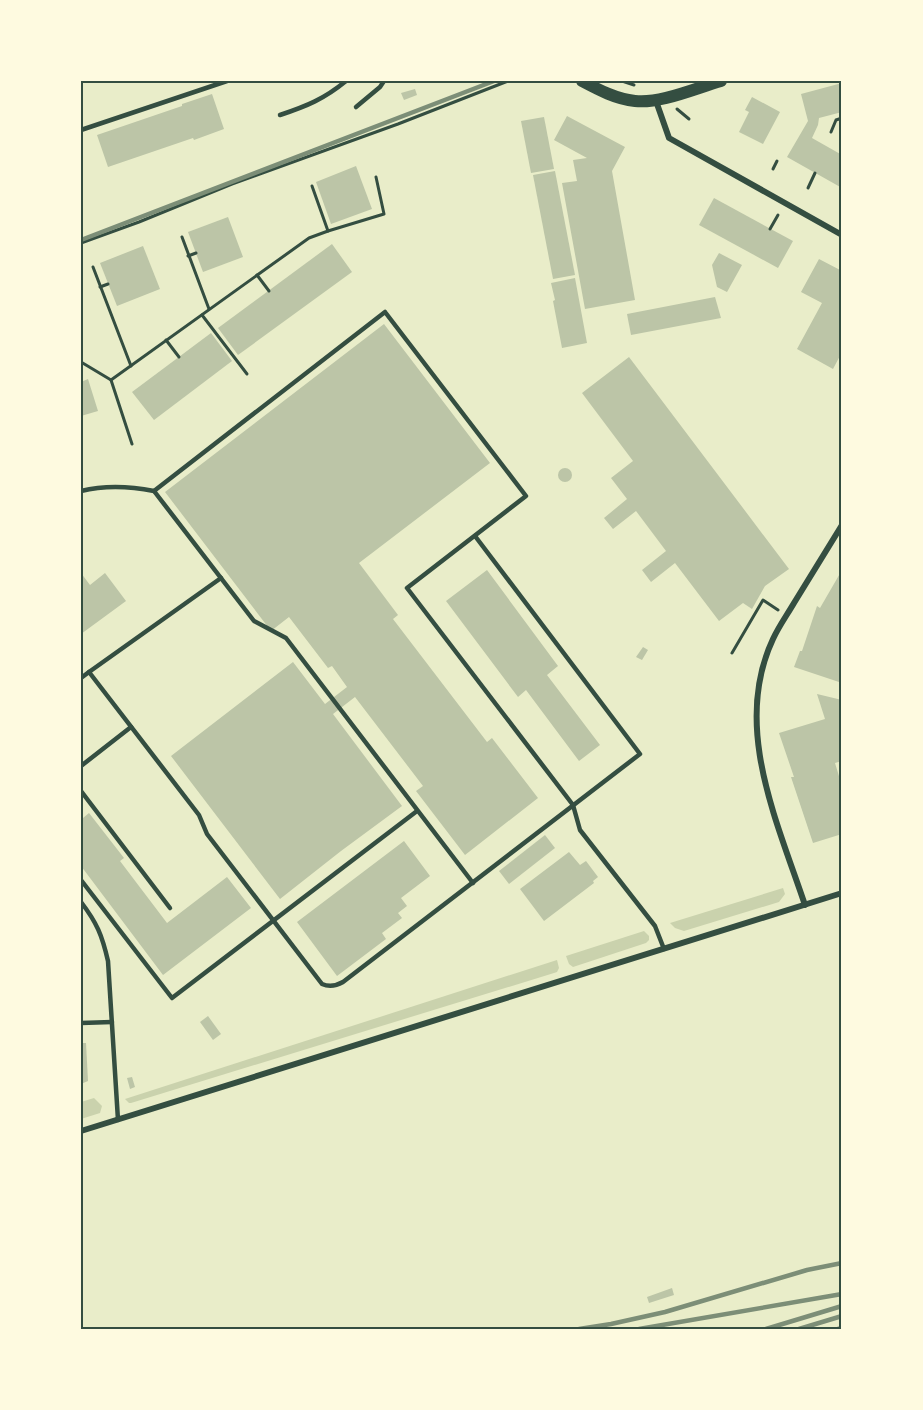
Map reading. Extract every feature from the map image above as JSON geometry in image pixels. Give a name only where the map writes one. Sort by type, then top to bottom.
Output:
[{"type":"main road","points":[[582,81],[606,93],[635,101],[656,100],[721,81]]},
{"type":"street","points":[[656,100],[669,138],[842,235]]},
{"type":"street","points":[[805,904],[768,793],[760,757],[756,717],[758,690],[773,638],[842,525]]},
{"type":"street","points":[[81,1131],[842,893]]},
{"type":"lane","points":[[81,130],[227,81]]},
{"type":"lane","points":[[280,116],[314,103],[346,81]]},
{"type":"lane","points":[[356,107],[384,81]]},
{"type":"lane","points":[[154,491],[386,312],[526,496],[408,588],[573,805],[580,830],[655,926],[664,949]]},
{"type":"lane","points":[[81,491],[120,486],[154,491],[254,621],[285,638],[473,883]]},
{"type":"lane","points":[[89,672],[199,815],[207,834],[322,984],[333,986],[343,982],[640,754],[475,536]]},
{"type":"lane","points":[[81,678],[221,578]]},
{"type":"lane","points":[[81,766],[131,728]]},
{"type":"lane","points":[[81,791],[170,908]]},
{"type":"lane","points":[[81,880],[172,998],[417,811]]},
{"type":"lane","points":[[81,902],[95,921],[103,938],[108,961],[118,1120]]},
{"type":"lane","points":[[81,1023],[112,1022]]},
{"type":"path","points":[[81,243],[508,81]]},
{"type":"path","points":[[831,132],[836,120],[842,118]]},
{"type":"path","points":[[773,169],[777,162]]},
{"type":"path","points":[[808,188],[816,173]]},
{"type":"path","points":[[111,380],[309,238],[384,214],[376,177]]},
{"type":"path","points":[[312,186],[328,231]]},
{"type":"path","points":[[319,206],[324,204]]},
{"type":"path","points":[[770,229],[778,215]]},
{"type":"path","points":[[182,237],[209,309]]},
{"type":"path","points":[[188,256],[196,253]]},
{"type":"path","points":[[93,267],[130,366]]},
{"type":"path","points":[[257,275],[269,291]]},
{"type":"path","points":[[100,287],[108,284]]},
{"type":"path","points":[[202,315],[247,374]]},
{"type":"path","points":[[166,340],[179,357]]},
{"type":"path","points":[[81,362],[111,380],[132,444]]},
{"type":"path","points":[[732,653],[761,599],[778,610]]},
{"type":"green space","points":[[783,888],[785,894],[779,902],[684,931],[675,928],[670,923]]},
{"type":"green space","points":[[644,931],[649,936],[646,943],[573,967],[569,964],[566,956]]},
{"type":"green space","points":[[557,960],[559,968],[554,973],[131,1103],[125,1099]]},
{"type":"green space","points":[[94,1098],[102,1106],[100,1113],[81,1119],[81,1102]]},
{"type":"building","points":[[842,83],[842,112],[819,118],[812,138],[842,155],[842,188],[787,157],[808,121],[801,94]]},
{"type":"building","points":[[415,89],[417,95],[404,100],[401,93]]},
{"type":"building","points":[[212,94],[224,129],[108,167],[97,135]]},
{"type":"building","points":[[752,97],[780,112],[763,144],[739,132],[749,112],[745,110]]},
{"type":"building","points":[[567,116],[625,147],[612,171],[635,300],[585,309],[562,183],[577,181],[573,160],[587,158],[554,140]]},
{"type":"building","points":[[544,117],[554,169],[531,173],[521,121]]},
{"type":"building","points":[[356,166],[372,209],[331,224],[316,182]]},
{"type":"building","points":[[555,171],[575,275],[553,279],[533,175]]},
{"type":"building","points":[[714,198],[793,241],[778,268],[699,225]]},
{"type":"building","points":[[228,217],[243,257],[203,272],[188,232]]},
{"type":"building","points":[[332,244],[352,272],[238,355],[218,328]]},
{"type":"building","points":[[143,246],[160,289],[117,306],[100,263]]},
{"type":"building","points":[[719,253],[742,265],[727,292],[717,287],[712,265]]},
{"type":"building","points":[[819,259],[842,271],[842,352],[833,369],[797,349],[822,303],[801,292]]},
{"type":"building","points":[[575,278],[587,343],[562,348],[551,283]]},
{"type":"building","points":[[715,297],[721,318],[631,335],[627,314]]},
{"type":"building","points":[[384,324],[490,463],[359,563],[398,615],[393,619],[487,742],[492,738],[538,798],[465,855],[416,791],[423,786],[355,697],[333,714],[402,806],[280,899],[171,756],[293,662],[325,704],[347,687],[332,666],[328,668],[289,617],[271,631],[165,492]]},
{"type":"building","points":[[211,333],[232,361],[154,420],[132,392]]},
{"type":"building","points":[[629,357],[789,569],[765,586],[752,609],[743,603],[719,621],[675,563],[651,582],[642,570],[666,551],[636,511],[613,529],[604,518],[627,499],[611,478],[633,461],[582,393]]},
{"type":"building","points":[[88,379],[98,411],[81,416],[81,382]]},
{"type":"building","points":[[562,468],[568,468],[572,475],[568,482],[562,482],[558,478],[558,472]]},
{"type":"building","points":[[487,570],[558,666],[547,675],[600,745],[579,761],[526,690],[518,697],[446,601]]},
{"type":"building","points":[[842,570],[842,683],[794,667],[802,651],[817,606],[820,608]]},
{"type":"building","points":[[81,573],[90,585],[105,573],[126,601],[81,634]]},
{"type":"building","points":[[643,647],[648,650],[642,660],[636,657]]},
{"type":"building","points":[[817,694],[842,700],[842,761],[835,763],[842,786],[842,834],[813,843],[779,733],[825,719]]},
{"type":"building","points":[[89,813],[124,858],[120,861],[167,923],[227,877],[251,908],[163,975],[81,866],[81,816],[83,818]]},
{"type":"building","points":[[545,835],[555,848],[509,884],[499,871]]},
{"type":"building","points":[[404,841],[430,876],[401,898],[407,906],[398,913],[402,918],[382,933],[386,939],[337,976],[297,922]]},
{"type":"building","points":[[569,852],[580,865],[586,861],[598,877],[593,881],[594,883],[544,921],[520,889]]},
{"type":"building","points":[[208,1016],[221,1034],[213,1040],[200,1022]]},
{"type":"building","points":[[81,1043],[86,1043],[88,1081],[81,1084]]},
{"type":"building","points":[[132,1077],[135,1087],[130,1089],[127,1078]]},
{"type":"building","points":[[672,1288],[674,1295],[649,1303],[647,1297]]},
{"type":"railway","points":[[81,240],[494,81]]},
{"type":"railway","points":[[579,1329],[665,1312],[807,1270],[842,1263]]},
{"type":"railway","points":[[639,1329],[842,1294]]},
{"type":"railway","points":[[766,1329],[842,1306]]},
{"type":"railway","points":[[799,1329],[842,1316]]},
{"type":"railway","points":[[838,1329],[842,1328]]}]
